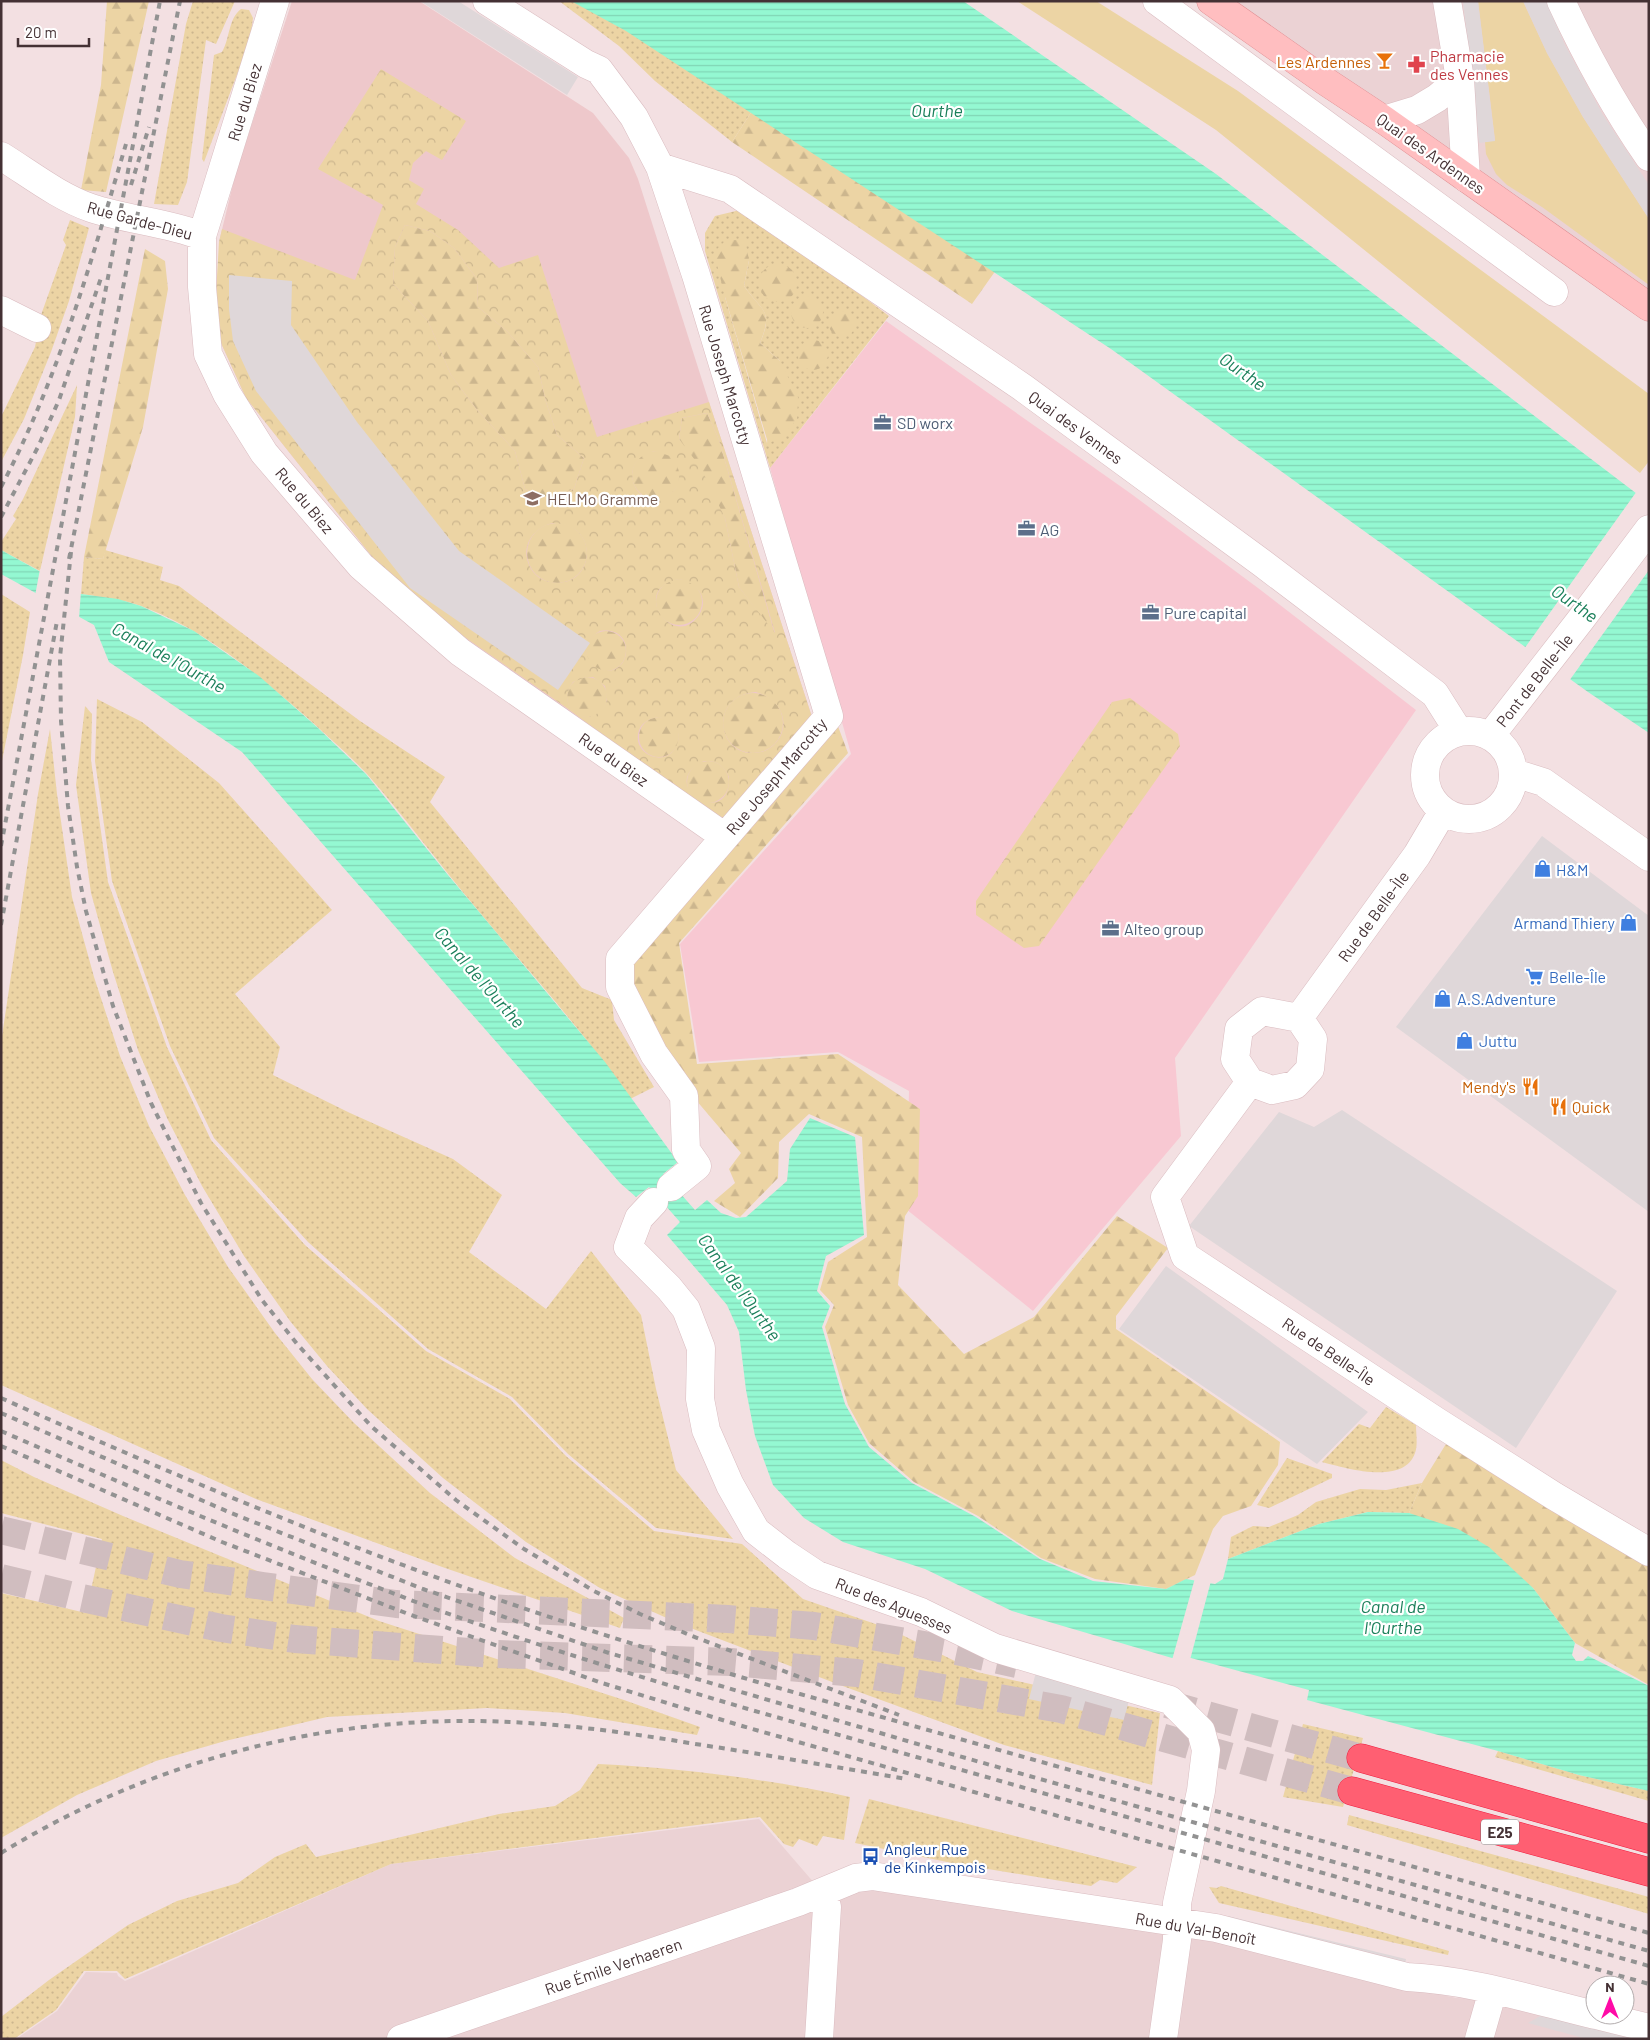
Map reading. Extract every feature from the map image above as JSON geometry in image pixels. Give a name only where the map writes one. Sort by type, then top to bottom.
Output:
[{"type":"highway","name":"E25","points":[[1361,1758],[1649,1839]]},
{"type":"highway","name":"E25","points":[[1352,1791],[1649,1872]]},
{"type":"main road","name":"Quai des Ardennes","points":[[1211,1],[1384,120],[1649,307]]},
{"type":"street","name":"Rue du Biez","points":[[275,1],[202,236],[202,287],[208,354],[227,394],[264,453],[361,566],[460,652],[724,837]]},
{"type":"street","points":[[487,1],[586,64],[599,70],[634,118],[660,167]]},
{"type":"street","points":[[1157,1],[1554,292]]},
{"type":"street","points":[[1447,1],[1460,79],[1466,178]]},
{"type":"street","points":[[1561,1],[1575,32],[1626,123],[1649,157]]},
{"type":"street","points":[[1384,120],[1417,110],[1437,98],[1460,79]]},
{"type":"street","name":"Rue Garde-Dieu","points":[[1,156],[73,201],[92,209],[183,229],[202,236]]},
{"type":"street","name":"Quai des Vennes","points":[[660,167],[730,189],[1022,387],[1262,563],[1435,694],[1459,732]]},
{"type":"street","name":"Rue Joseph Marcotty","points":[[660,167],[696,275],[829,716],[620,959],[620,987],[654,1054],[684,1096],[686,1150],[696,1166],[662,1194]]},
{"type":"street","points":[[1,310],[37,328]]},
{"type":"street","name":"Pont de Belle-Île","points":[[1491,736],[1649,529]]},
{"type":"street","points":[[1476,730],[1491,736],[1500,742],[1509,754],[1514,773],[1509,795],[1504,803],[1493,813],[1482,818],[1467,820],[1457,818],[1443,811],[1434,803],[1427,790],[1424,771],[1431,751],[1445,739],[1459,732],[1476,730]]},
{"type":"street","points":[[1514,773],[1543,782],[1649,857]]},
{"type":"street","name":"Rue de Belle-Île","points":[[1299,1018],[1417,855],[1443,811]]},
{"type":"street","points":[[1262,1011],[1299,1018],[1313,1039],[1310,1069],[1295,1085],[1272,1090],[1250,1082],[1235,1059],[1239,1028],[1262,1011]]},
{"type":"street","name":"Rue de Belle-Île","points":[[1250,1082],[1165,1198],[1185,1256],[1436,1421],[1554,1496],[1649,1552]]},
{"type":"street","name":"Rue des Aguesses","points":[[662,1194],[638,1218],[628,1247],[669,1288],[686,1309],[701,1348],[700,1399],[706,1430],[730,1485],[756,1531],[817,1575],[921,1612],[995,1648],[1170,1700],[1201,1731],[1206,1750],[1201,1791],[1177,1903],[1177,1922]]},
{"type":"street","name":"Rue du Val-Benoît","points":[[824,1892],[856,1878],[872,1876],[1216,1928],[1407,1977],[1436,1978],[1585,2012]]},
{"type":"street","points":[[819,2039],[827,1907],[824,1892]]},
{"type":"street","name":"Rue Émile Verhaeren","points":[[401,2039],[824,1892]]},
{"type":"street","points":[[1163,2039],[1177,1940],[1177,1922]]},
{"type":"street","points":[[1479,2039],[1493,1990]]},
{"type":"street","name":"Rue du Val-Benoît","points":[[1635,2025],[1649,2028]]},
{"type":"shaded area","name":"HELMo Gramme","points":[[292,1],[419,1],[593,113],[629,158],[638,179],[812,717],[722,823],[401,593],[246,398],[221,343],[219,242],[235,176]]},
{"type":"shaded area","points":[[420,1],[458,1],[578,77],[567,95]]},
{"type":"shaded area","points":[[1193,1],[1649,1],[1649,323]]},
{"type":"shaded area","points":[[1463,1],[1478,1],[1495,141],[1479,143]]},
{"type":"shaded area","points":[[1523,1],[1546,1],[1565,45],[1603,115],[1649,185],[1649,219],[1583,117],[1547,53]]},
{"type":"shaded area","points":[[229,275],[292,281],[291,325],[357,422],[459,551],[590,643],[558,690],[410,588],[256,391],[233,341],[229,309]]},
{"type":"shaded area","points":[[886,321],[1130,493],[1258,588],[1416,710],[1175,1058],[1181,1136],[1033,1311],[906,1209],[909,1091],[838,1052],[699,1062],[680,944],[851,754],[770,468]]},
{"type":"shaded area","name":"Belle-Île","points":[[1542,836],[1649,916],[1649,1212],[1396,1027]]},
{"type":"shaded area","points":[[1342,1110],[1617,1291],[1516,1448],[1189,1226],[1279,1112],[1314,1127]]},
{"type":"shaded area","points":[[1166,1266],[1368,1412],[1317,1464],[1119,1329]]},
{"type":"shaded area","points":[[1036,1672],[1130,1696],[1124,1720],[1029,1699]]},
{"type":"shaded area","points":[[759,1819],[828,1899],[869,1883],[1217,1933],[1363,1976],[1456,1998],[1514,2001],[1585,2021],[1585,2025],[1599,2025],[1649,2039],[16,2039],[57,2011],[86,1972],[117,1973],[125,1981],[391,1864]]},
{"type":"shaded area","points":[[1228,1916],[1406,1959],[1404,1969],[1226,1925]]},
{"type":"shaded area","points":[[1551,2010],[1585,2020],[1585,2025],[1602,2025],[1649,2039],[1587,2039],[1528,2023]]},
{"type":"green space","points":[[107,1],[149,1],[106,192],[81,190],[101,85]]},
{"type":"green space","points":[[193,1],[235,1],[216,44],[206,40],[187,182],[178,205],[154,204],[186,24]]},
{"type":"green space","points":[[559,1],[581,1],[759,100],[732,142],[655,81],[619,46]]},
{"type":"green space","points":[[1017,1],[1096,1],[1238,91],[1649,394],[1649,461],[1640,473],[1216,130]]},
{"type":"green space","points":[[1478,1],[1523,1],[1547,53],[1583,117],[1649,219],[1649,285],[1542,207],[1507,185],[1496,174],[1486,154],[1485,142],[1495,140]]},
{"type":"green space","points":[[241,9],[249,10],[253,18],[250,40],[204,162],[202,159],[214,55],[222,52],[225,47],[231,24]]},
{"type":"green space","points":[[381,69],[466,121],[442,160],[426,151],[413,163],[409,180],[424,189],[416,204],[458,230],[499,268],[538,255],[597,437],[709,402],[812,717],[722,823],[564,706],[401,593],[246,398],[221,343],[216,294],[219,242],[222,229],[355,280],[383,205],[318,169]],"holes":[[[405,225],[430,231],[454,248],[477,279],[478,307],[507,331],[538,367],[546,402],[557,435],[584,458],[574,489],[549,499],[525,489],[515,451],[477,410],[451,375],[428,321],[393,284],[395,247]],[[707,413],[719,440],[775,633],[739,587],[725,518],[701,468],[679,439],[682,418]],[[655,451],[670,456],[675,462],[679,473],[675,489],[663,497],[652,499],[644,496],[637,490],[633,482],[632,472],[636,463],[643,456]],[[552,523],[568,526],[579,533],[585,544],[587,556],[584,567],[576,576],[565,582],[551,582],[541,579],[532,570],[527,560],[527,546],[534,534]],[[679,579],[696,587],[700,592],[703,603],[699,615],[689,624],[678,626],[668,623],[660,615],[656,605],[657,594],[664,585]],[[600,631],[613,632],[621,637],[626,645],[626,654],[622,663],[615,669],[606,671],[593,666],[586,652],[591,638]],[[586,677],[593,677],[605,686],[607,700],[601,710],[594,715],[585,717],[571,709],[568,701],[568,692],[573,682]],[[756,692],[769,698],[775,703],[782,714],[783,728],[777,741],[770,748],[761,752],[746,752],[735,747],[727,738],[724,727],[724,715],[730,704],[740,696]],[[663,718],[673,723],[677,729],[679,737],[675,748],[669,755],[653,756],[645,753],[640,746],[638,738],[640,728],[651,719]],[[704,761],[720,764],[729,777],[726,793],[719,801],[709,802],[698,799],[690,791],[687,781],[691,771]]]},
{"type":"green space","points":[[759,100],[1001,263],[972,304],[732,142]]},
{"type":"green space","points":[[740,210],[770,227],[889,316],[770,468],[705,251],[705,233],[715,216]],"holes":[[[749,260],[744,286],[761,307],[766,317],[766,324],[760,343],[780,361],[767,443],[725,297]]]},
{"type":"green space","points":[[70,220],[89,228],[69,301],[24,419],[1,462],[1,417],[35,347],[41,315],[66,245],[63,240]]},
{"type":"green space","points":[[405,225],[430,231],[454,248],[477,279],[478,307],[507,331],[538,367],[546,402],[557,435],[584,458],[574,489],[549,499],[525,489],[515,451],[477,410],[451,375],[428,321],[393,284],[395,247]]},
{"type":"green space","points":[[726,240],[745,240],[749,260],[744,286],[761,306],[766,317],[760,343],[780,361],[798,397],[797,419],[781,438],[768,443],[725,297],[714,252]]},
{"type":"green space","points":[[145,249],[165,261],[168,289],[143,427],[103,559],[84,557]]},
{"type":"green space","points":[[778,264],[791,270],[797,283],[791,296],[778,302],[765,296],[759,283],[765,270]]},
{"type":"green space","points":[[807,296],[813,297],[818,301],[822,306],[822,318],[818,323],[813,327],[807,328],[801,327],[796,323],[792,318],[791,312],[792,306],[796,301],[801,297]]},
{"type":"green space","points":[[842,311],[851,315],[855,324],[851,333],[842,337],[833,333],[829,324],[833,315]]},
{"type":"green space","points":[[813,340],[819,341],[827,349],[827,361],[819,369],[813,370],[807,369],[799,361],[798,355],[799,349],[807,341]]},
{"type":"green space","points":[[77,385],[75,417],[40,571],[1,550],[1,542],[16,519],[13,516],[23,499]]},
{"type":"green space","points":[[707,413],[719,440],[775,635],[739,587],[725,518],[679,439],[682,418]]},
{"type":"green space","points":[[656,451],[665,453],[673,458],[678,466],[680,475],[678,484],[673,492],[665,497],[656,499],[647,497],[639,492],[634,484],[632,475],[634,466],[639,458],[647,453]]},
{"type":"green space","points":[[551,523],[563,523],[574,528],[582,536],[587,547],[585,565],[574,578],[563,583],[551,583],[540,578],[532,570],[527,559],[527,547],[532,536],[540,528]]},
{"type":"green space","points":[[105,550],[163,567],[160,580],[179,586],[360,721],[445,777],[430,802],[582,988],[612,1000],[614,1020],[654,1087],[630,1099],[575,1025],[462,891],[381,790],[352,758],[303,714],[226,652],[185,626],[141,606],[111,598],[81,594],[84,557],[103,559]]},
{"type":"green space","points":[[674,579],[684,579],[698,589],[702,602],[698,615],[692,621],[684,625],[674,625],[660,615],[656,607],[656,597],[666,583]]},
{"type":"green space","points":[[1,594],[30,612],[1,766]]},
{"type":"green space","points":[[610,631],[617,634],[623,640],[626,651],[625,659],[617,668],[610,671],[602,671],[595,668],[587,659],[586,647],[589,640],[598,632]]},
{"type":"green space","points":[[591,677],[598,680],[604,686],[607,697],[606,705],[598,714],[591,717],[583,717],[576,714],[568,705],[567,693],[570,686],[579,678]]},
{"type":"green space","points":[[747,693],[759,693],[770,698],[778,706],[783,717],[781,735],[770,748],[759,753],[747,753],[736,748],[728,740],[723,729],[723,717],[728,706],[736,698]]},
{"type":"green space","points":[[1130,698],[1178,734],[1180,746],[1039,946],[1024,948],[976,915],[976,901],[1112,702]]},
{"type":"green space","points":[[97,699],[142,722],[219,783],[332,910],[235,994],[280,1047],[273,1075],[350,1113],[453,1159],[502,1195],[469,1252],[546,1309],[591,1251],[641,1315],[656,1389],[676,1470],[733,1539],[656,1528],[568,1454],[512,1397],[428,1349],[308,1242],[214,1138],[170,1046],[112,881],[95,761]]},
{"type":"green space","points":[[85,706],[92,714],[91,760],[108,882],[167,1047],[211,1140],[305,1245],[426,1351],[510,1399],[566,1456],[654,1531],[742,1544],[803,1599],[890,1629],[977,1672],[1160,1713],[1152,1785],[1004,1745],[680,1624],[600,1588],[526,1542],[443,1478],[367,1409],[327,1366],[290,1321],[244,1256],[202,1186],[167,1118],[138,1050],[113,972],[91,893],[76,785]]},
{"type":"green space","points":[[663,717],[670,720],[676,726],[679,737],[678,745],[670,754],[663,757],[655,757],[648,754],[640,745],[639,733],[642,726],[651,718]]},
{"type":"green space","points":[[836,721],[848,753],[679,943],[697,1064],[838,1054],[920,1109],[918,1196],[905,1216],[898,1285],[964,1354],[1034,1317],[1117,1216],[1168,1248],[1116,1316],[1116,1329],[1280,1442],[1278,1465],[1251,1506],[1223,1516],[1213,1529],[1195,1575],[1166,1589],[1095,1579],[1041,1558],[978,1516],[914,1482],[869,1443],[848,1405],[825,1327],[834,1305],[820,1290],[828,1262],[867,1237],[862,1137],[809,1114],[779,1142],[778,1178],[740,1217],[714,1201],[735,1183],[729,1169],[741,1153],[690,1093],[631,987],[629,961]]},
{"type":"green space","points":[[50,729],[72,897],[94,977],[120,1056],[149,1126],[185,1195],[228,1267],[275,1333],[312,1379],[354,1423],[430,1493],[515,1558],[624,1618],[620,1628],[445,1568],[256,1499],[1,1385],[1,1043],[38,794]]},
{"type":"green space","points":[[704,761],[712,761],[723,767],[729,782],[723,797],[712,803],[704,803],[693,797],[687,786],[687,778],[693,767]]},
{"type":"green space","points":[[1386,1407],[1416,1425],[1416,1450],[1409,1463],[1399,1469],[1387,1472],[1373,1472],[1322,1462],[1359,1424],[1370,1428]]},
{"type":"green space","points":[[1449,1439],[1649,1559],[1649,1685],[1575,1643],[1533,1588],[1409,1513],[1422,1483]]},
{"type":"green space","points":[[1287,1458],[1332,1474],[1332,1478],[1269,1508],[1257,1505]]},
{"type":"green space","points":[[1,1460],[34,1477],[123,1516],[379,1621],[624,1700],[700,1727],[697,1735],[565,1713],[487,1708],[327,1717],[225,1741],[156,1761],[77,1795],[1,1838],[1,1593],[86,1613],[102,1539],[1,1513]]},
{"type":"green space","points":[[1422,1483],[1409,1513],[1368,1512],[1319,1524],[1228,1559],[1231,1537],[1253,1526],[1269,1527],[1298,1515],[1316,1502],[1360,1489],[1386,1490]]},
{"type":"green space","points":[[1303,1724],[1363,1738],[1343,1807],[1283,1797]]},
{"type":"green space","points":[[1498,1751],[1579,1775],[1649,1791],[1649,1801],[1495,1757]]},
{"type":"green space","points":[[598,1764],[662,1768],[725,1775],[850,1797],[844,1840],[823,1836],[817,1846],[799,1839],[793,1847],[784,1844],[760,1817],[391,1864],[125,1979],[117,1971],[84,1971],[56,2010],[14,2039],[1,2039],[1,2017],[49,1980],[128,1925],[177,1901],[238,1883],[275,1857],[306,1844],[316,1857],[499,1814],[555,1806],[580,1790]]},
{"type":"green space","points":[[869,1799],[1137,1867],[1117,1883],[1100,1880],[1091,1886],[952,1863],[855,1843]]},
{"type":"green space","points":[[1349,1815],[1649,1897],[1649,1914],[1347,1825]]},
{"type":"green space","points":[[1221,1886],[1449,1951],[1448,1955],[1219,1903],[1209,1887],[1217,1888]]},
{"type":"water","name":"Ourthe","points":[[571,1],[963,1],[1216,174],[1649,503],[1649,733],[1588,692],[1111,349],[626,31]]},
{"type":"water","name":"Canal de l'Ourthe","points":[[1,550],[81,594],[118,599],[141,606],[194,631],[259,676],[317,727],[366,774],[605,1062],[678,1162],[663,1174],[695,1210],[707,1200],[721,1213],[736,1218],[746,1217],[787,1181],[790,1149],[810,1118],[855,1137],[864,1235],[826,1256],[817,1291],[830,1306],[822,1327],[845,1404],[869,1447],[912,1483],[976,1517],[1040,1559],[1093,1581],[1166,1589],[1186,1579],[1215,1584],[1223,1579],[1228,1559],[1319,1524],[1368,1512],[1409,1513],[1458,1529],[1489,1547],[1533,1588],[1575,1643],[1572,1655],[1576,1661],[1583,1661],[1588,1656],[1649,1686],[1649,1791],[1579,1775],[1498,1751],[1307,1700],[1309,1690],[1191,1658],[1172,1658],[1012,1611],[925,1569],[843,1542],[804,1518],[773,1485],[755,1436],[746,1390],[739,1332],[727,1305],[667,1235],[680,1222],[649,1187],[636,1197],[620,1183],[242,752],[109,662],[94,625],[1,574]]},
{"type":"pier","points":[[1637,491],[1649,500],[1649,570],[1569,681],[1524,649]]},
{"type":"pier","points":[[40,569],[81,591],[79,619],[35,596]]},
{"type":"pier","points":[[1195,1578],[1211,1581],[1190,1660],[1172,1660]]},
{"type":"tunnel","points":[[1,1530],[180,1574],[396,1604],[728,1619],[814,1626],[952,1650],[1017,1664]]},
{"type":"tunnel","points":[[1,1578],[82,1598],[221,1628],[295,1639],[495,1654],[731,1662],[857,1673],[1061,1709],[1352,1791]]},
{"type":"tunnel","points":[[1167,1704],[1361,1758]]},
{"type":"railway","points":[[1,846],[160,1]]},
{"type":"railway","points":[[69,559],[180,1]]},
{"type":"railway","points":[[131,185],[149,127]]},
{"type":"railway","points":[[1,487],[22,446],[57,361],[86,275],[126,144]]},
{"type":"railway","points":[[1,517],[38,447],[59,400],[102,275]]},
{"type":"railway","points":[[71,552],[60,657],[61,721],[68,806],[86,911],[113,1006],[151,1103],[201,1203],[262,1300],[298,1345],[371,1426],[456,1500],[524,1549],[594,1591],[640,1614],[692,1636],[899,1715]]},
{"type":"railway","points":[[1,925],[57,621]]},
{"type":"railway","points":[[1,1398],[266,1512],[468,1589],[590,1630],[754,1681],[1649,1933]]},
{"type":"railway","points":[[1,1413],[231,1513],[423,1589],[609,1653],[948,1753],[1649,1951]]},
{"type":"railway","points":[[1,1431],[312,1561],[416,1602],[540,1645],[748,1709],[1649,1966]]},
{"type":"railway","points":[[1,1446],[222,1542],[411,1615],[602,1683],[742,1726],[1649,1984]]},
{"type":"railway","points":[[1,1853],[53,1823],[107,1797],[163,1775],[220,1756],[277,1741],[336,1731],[396,1724],[485,1721],[544,1724],[602,1730],[907,1779]]},
{"type":"place","name":"Les Ardennes","points":[[1385,61]]},
{"type":"place","name":"Pharmacie des Vennes","points":[[1416,64]]},
{"type":"place","name":"SD worx","points":[[883,422]]},
{"type":"place","name":"HELMo Gramme","points":[[533,498]]},
{"type":"place","name":"AG","points":[[1026,529]]},
{"type":"place","name":"Pure capital","points":[[1150,612]]},
{"type":"place","name":"H&M","points":[[1542,869]]},
{"type":"place","name":"Armand Thiery","points":[[1629,922]]},
{"type":"place","name":"Alteo group","points":[[1110,928]]},
{"type":"place","name":"Belle-Île","points":[[1535,976]]},
{"type":"place","name":"A.S.Adventure","points":[[1443,998]]},
{"type":"place","name":"Juttu","points":[[1465,1040]]},
{"type":"place","name":"Mendy's","points":[[1530,1086]]},
{"type":"place","name":"Quick","points":[[1558,1106]]},
{"type":"place","name":"Angleur Rue de Kinkempois","points":[[870,1857]]}]
